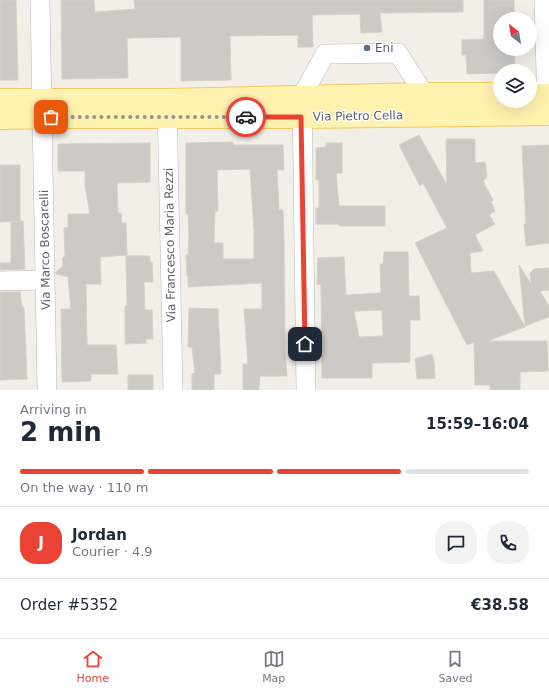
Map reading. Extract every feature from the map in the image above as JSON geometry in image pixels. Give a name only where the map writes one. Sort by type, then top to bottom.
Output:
[{"type":"main road","name":"Via Pietro Cella","points":[[301,107],[424,94],[493,94]]},
{"type":"main road","name":"Via Pietro Cella","points":[[0,100],[42,109],[168,109],[544,102]]},
{"type":"main road","name":"Via Pietro Cella","points":[[0,118],[42,109]]},
{"type":"street","name":"Via Marco Boscarelli","points":[[40,0],[47,390]]},
{"type":"street","points":[[544,0],[544,102]]},
{"type":"street","points":[[306,390],[301,107],[325,54],[398,53],[424,94]]},
{"type":"street","name":"Via Francesco Maria Rezzi","points":[[168,109],[173,390]]},
{"type":"street","points":[[0,281],[45,280]]},
{"type":"building","points":[[0,0],[16,0],[18,80],[0,80]]},
{"type":"building","points":[[61,0],[94,0],[95,12],[135,9],[134,0],[463,0],[463,12],[380,13],[382,32],[361,33],[360,14],[312,15],[313,47],[298,47],[298,35],[230,36],[231,80],[181,81],[181,37],[129,38],[127,39],[128,78],[62,79]]},
{"type":"building","points":[[484,0],[514,0],[514,12],[493,12],[493,56],[514,56],[515,64],[493,64],[493,73],[467,74],[466,55],[462,55],[462,40],[484,39]]},
{"type":"building","points":[[419,135],[447,185],[446,139],[475,139],[475,163],[485,162],[487,177],[483,181],[493,200],[491,202],[495,211],[489,215],[495,224],[475,235],[483,251],[470,253],[471,273],[494,271],[525,327],[487,341],[547,341],[548,371],[520,372],[520,390],[490,390],[490,385],[475,385],[474,342],[467,345],[415,243],[447,228],[423,183],[420,186],[399,145]]},
{"type":"building","points":[[233,142],[233,145],[283,145],[284,170],[277,170],[279,210],[283,210],[285,353],[287,376],[260,376],[259,390],[243,390],[243,364],[248,364],[244,309],[262,309],[262,283],[188,287],[186,255],[188,255],[189,234],[188,214],[186,214],[186,143]],"holes":[[[250,169],[254,230],[254,259],[223,259],[223,243],[214,243],[215,211],[218,211],[217,170]]]},
{"type":"building","points":[[150,143],[150,182],[117,183],[118,213],[121,213],[122,223],[126,223],[127,255],[100,257],[101,284],[86,284],[87,345],[116,345],[118,374],[91,374],[91,381],[62,382],[61,309],[71,309],[68,277],[56,274],[56,272],[62,267],[63,257],[65,257],[64,228],[68,227],[68,214],[90,214],[85,186],[85,171],[58,171],[58,144]]},
{"type":"building","points":[[326,143],[342,143],[342,173],[336,173],[339,206],[385,206],[385,226],[339,226],[338,224],[316,224],[316,208],[319,208],[319,180],[316,180],[316,148],[326,147]]},
{"type":"building","points":[[549,145],[549,243],[526,246],[522,146]]},
{"type":"building","points":[[0,165],[20,165],[20,221],[0,222]]},
{"type":"building","points":[[23,221],[25,269],[0,270],[0,263],[11,263],[11,222]]},
{"type":"building","points":[[384,252],[408,252],[409,296],[419,296],[420,320],[410,320],[410,362],[372,363],[372,378],[322,378],[321,284],[317,285],[318,258],[344,257],[346,295],[381,293],[380,264],[383,264]],"holes":[[[382,310],[383,336],[359,337],[354,311]]]},
{"type":"building","points":[[126,256],[150,256],[150,262],[152,262],[153,282],[144,282],[145,310],[152,310],[153,339],[146,339],[146,343],[125,344],[125,306],[127,306]]},
{"type":"building","points":[[519,265],[531,284],[530,273],[534,269],[549,268],[549,290],[540,291],[549,306],[549,317],[525,326]]},
{"type":"building","points":[[0,292],[20,292],[22,307],[24,307],[27,379],[0,380]]},
{"type":"building","points":[[189,308],[218,309],[221,374],[214,374],[214,390],[192,390],[192,374],[195,373],[192,347],[188,347]]},
{"type":"building","points":[[432,354],[435,378],[417,379],[415,359]]},
{"type":"building","points":[[128,375],[153,375],[153,390],[128,390]]},
{"type":"way so far","points":[[51,117],[246,117]]},
{"type":"place","name":"Eni","points":[[367,48]]},
{"type":"route","points":[[246,117],[301,117],[305,344]]}]
